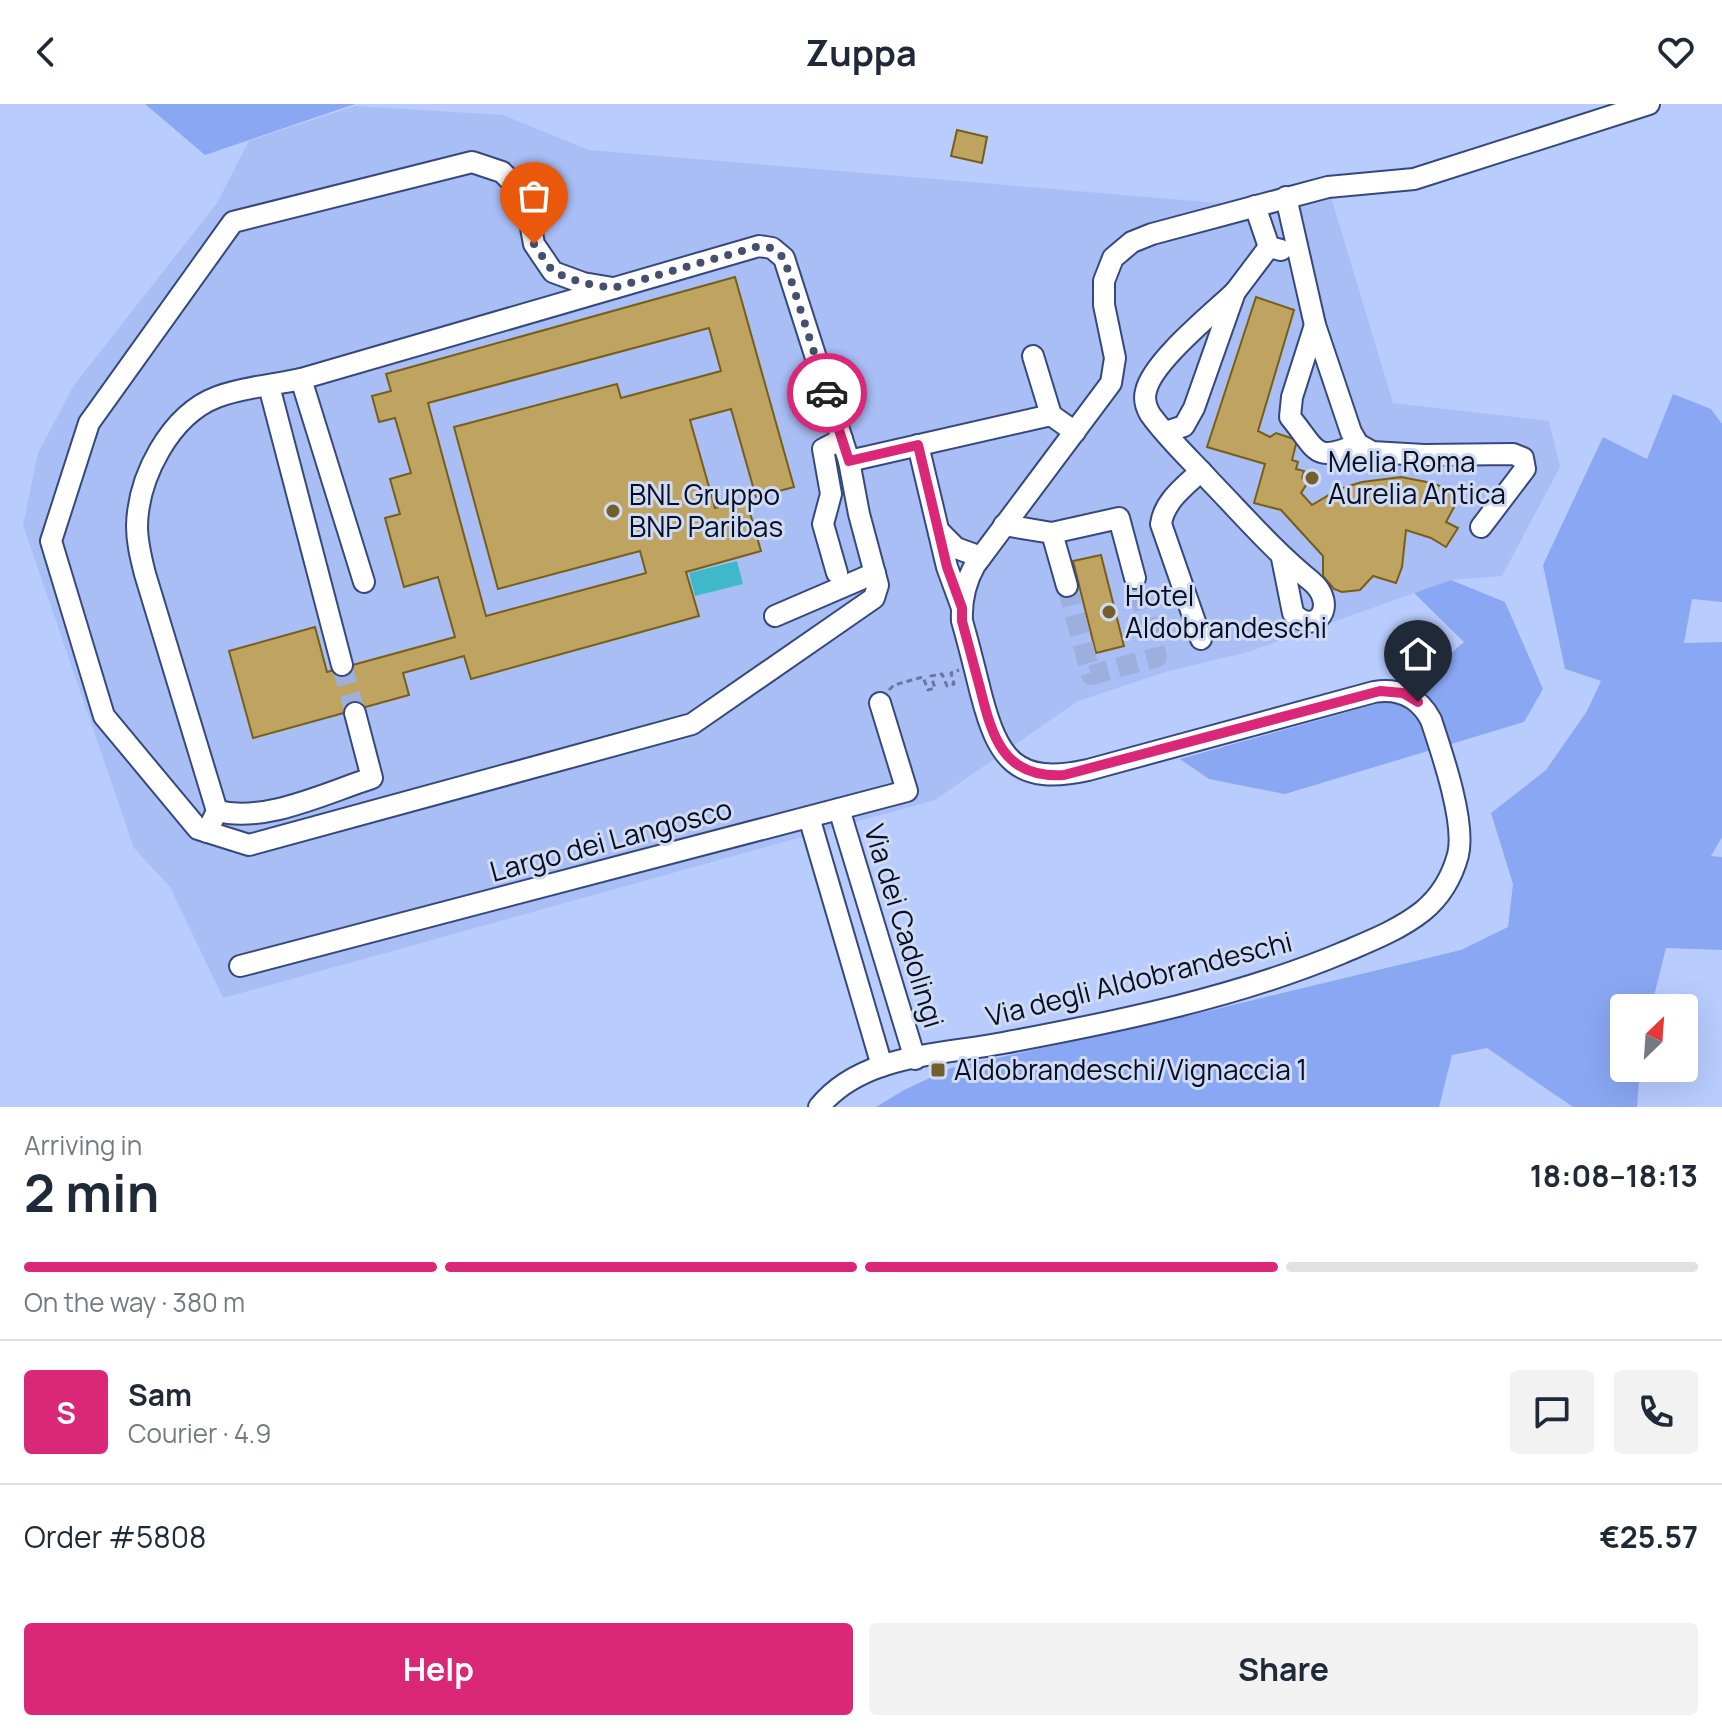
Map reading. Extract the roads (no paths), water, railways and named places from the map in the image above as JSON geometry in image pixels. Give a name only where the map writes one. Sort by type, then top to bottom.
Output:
[{"type":"street","name":"Via degli Aldobrandeschi","points":[[807,1107],[825,1100],[858,1075],[882,1066],[1138,1014],[1270,980],[1387,933],[1421,912],[1447,881],[1458,857],[1460,842],[1458,818],[1431,720],[1418,702],[1391,690],[1374,692],[1088,770],[1052,776],[1023,767],[999,747],[991,730],[962,621],[966,585],[981,557],[1105,391],[1114,374],[1115,358],[1104,305],[1104,288],[1113,258],[1132,242],[1341,184],[1414,179],[1649,104]]},
{"type":"street","points":[[207,832],[217,811],[145,574],[139,547],[139,510],[151,470],[172,432],[185,416],[218,397],[301,379],[759,246],[772,248],[784,258],[849,461],[878,585],[874,598],[692,724],[249,845],[207,832],[198,829],[104,716],[51,541],[89,423],[233,222],[472,162],[502,172],[525,195],[534,244],[553,272],[583,283],[613,288]]},
{"type":"street","points":[[1286,197],[1315,325],[1351,432],[1358,444],[1372,452],[1513,454],[1525,462],[1525,469],[1481,527]]},
{"type":"street","points":[[1255,206],[1269,247]]},
{"type":"street","points":[[1269,247],[1285,251],[1296,246]]},
{"type":"street","points":[[1269,247],[1235,292],[1159,366],[1149,381],[1145,395],[1148,411],[1282,558]]},
{"type":"street","points":[[1166,432],[1184,426],[1194,408],[1235,292]]},
{"type":"street","points":[[1315,325],[1292,397],[1290,417],[1319,452],[1330,455],[1358,444]]},
{"type":"street","points":[[1033,356],[1051,415],[1075,432]]},
{"type":"street","points":[[301,379],[364,582]]},
{"type":"street","points":[[269,386],[342,665]]},
{"type":"street","points":[[849,461],[1051,415]]},
{"type":"street","points":[[837,573],[823,524],[831,494],[823,449],[842,439]]},
{"type":"street","points":[[918,445],[947,567],[962,608]]},
{"type":"street","points":[[1201,471],[1176,495],[1162,515],[1161,524],[1201,639]]},
{"type":"street","points":[[1004,525],[1052,533],[1119,518],[1135,578]]},
{"type":"street","points":[[939,531],[956,548],[981,557]]},
{"type":"street","points":[[1052,533],[1067,586]]},
{"type":"street","points":[[775,616],[875,573]]},
{"type":"street","name":"Largo dei Langosco","points":[[240,966],[907,791],[880,703]]},
{"type":"street","points":[[217,811],[235,815],[263,813],[372,778],[355,713]]},
{"type":"street","name":"Via dei Cadolingi","points":[[839,809],[915,1059]]},
{"type":"street","points":[[809,817],[882,1066]]},
{"type":"tunnel","points":[[1067,586],[1091,675],[1157,657],[1135,578]]},
{"type":"tunnel","points":[[342,665],[355,713]]},
{"type":"place","name":"Melia Roma Aurelia Antica","points":[[1312,478]]},
{"type":"place","name":"BNL Gruppo BNP Paribas","points":[[613,511]]},
{"type":"place","name":"Hotel Aldobrandeschi","points":[[1109,612]]},
{"type":"place","name":"Aldobrandeschi/Vignaccia 1","points":[[938,1070]]}]
